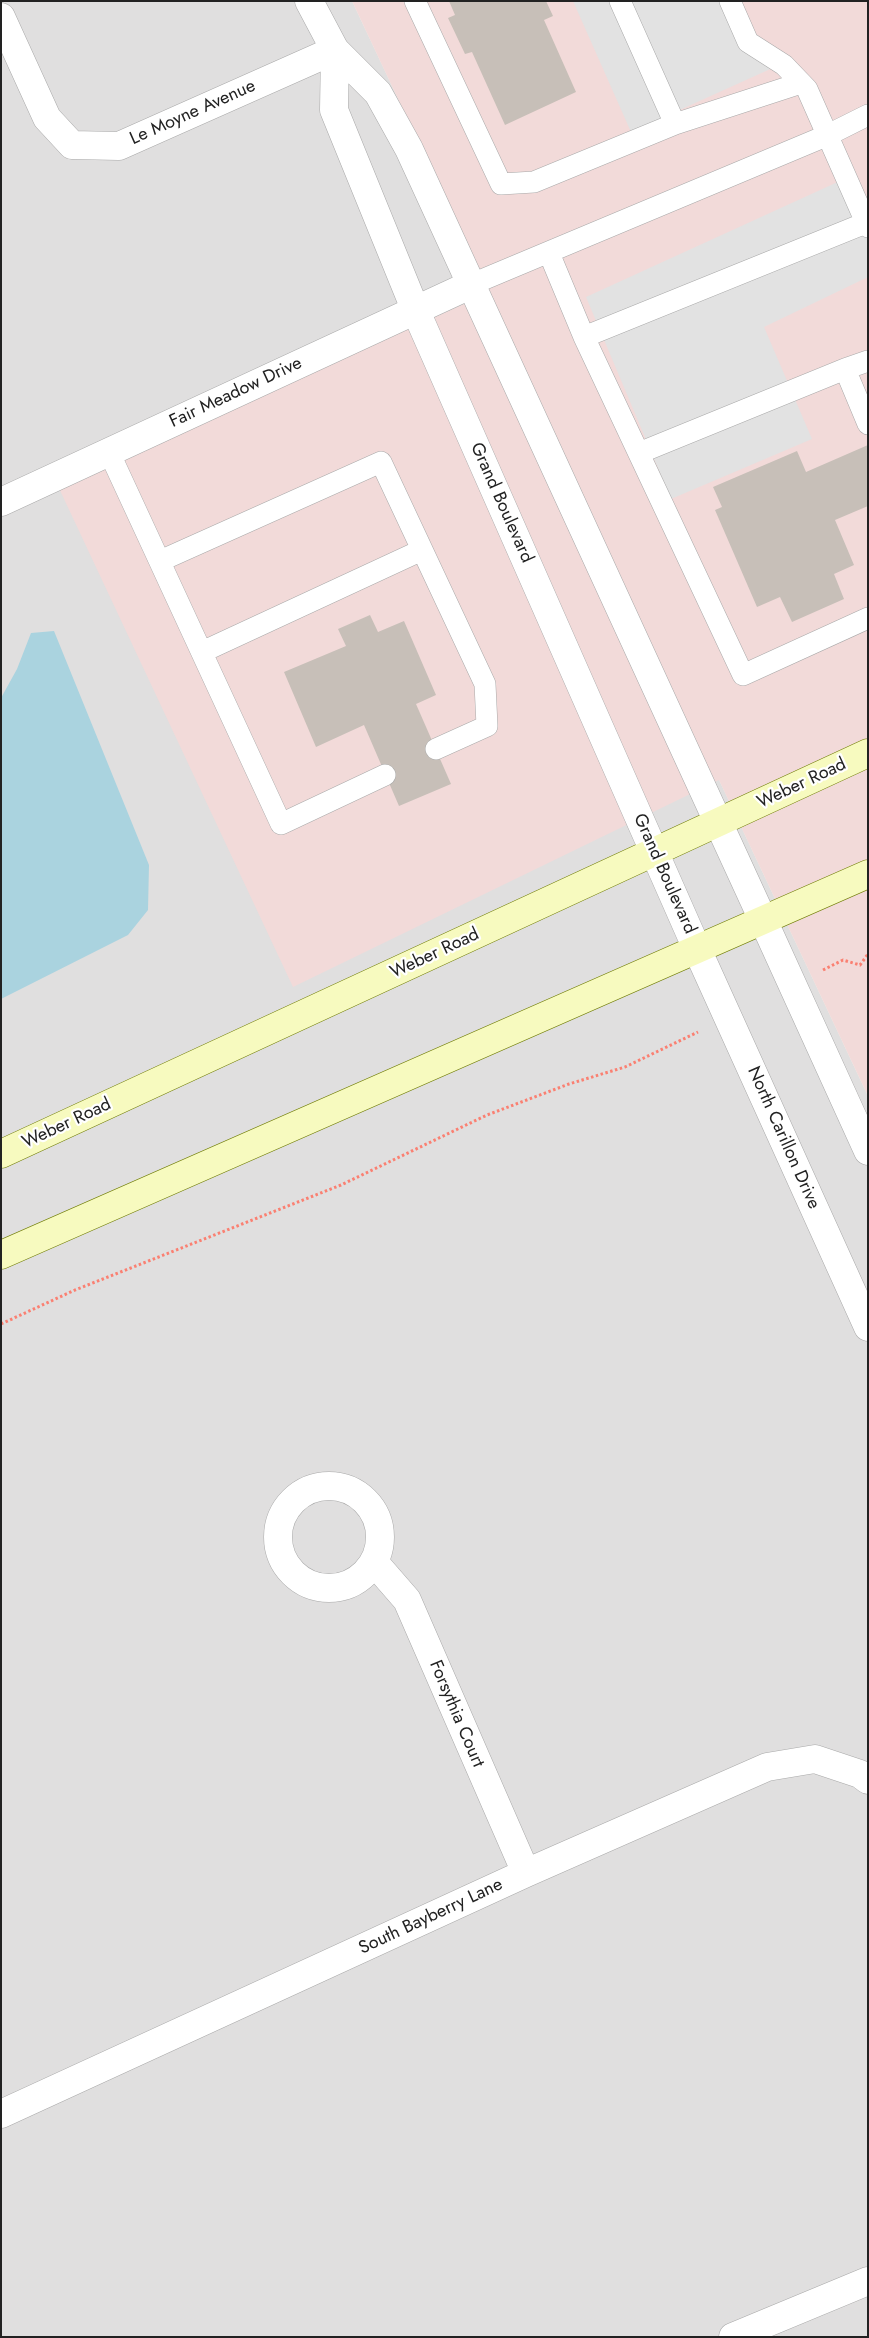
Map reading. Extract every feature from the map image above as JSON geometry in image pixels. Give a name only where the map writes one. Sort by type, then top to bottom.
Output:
[{"type":"main road","name":"Weber Road","points":[[1,1154],[868,753]]},
{"type":"main road","points":[[1,1255],[868,874]]},
{"type":"street","points":[[309,1],[336,50],[378,93],[413,157],[868,1151]]},
{"type":"street","name":"Le Moyne Avenue","points":[[1,17],[47,118],[72,145],[119,146],[336,50]]},
{"type":"street","name":"Grand Boulevard","points":[[336,50],[334,110],[415,309],[697,949]]},
{"type":"street","name":"Fair Meadow Drive","points":[[1,502],[470,285]]},
{"type":"street","name":"North Carillon Drive","points":[[697,949],[868,1327]]},
{"type":"street","name":"Forsythia Court","points":[[374,1562],[407,1600],[526,1873]]},
{"type":"street","name":"South Bayberry Lane","points":[[1,2114],[526,1873],[767,1767],[815,1759],[860,1774],[868,1780]]},
{"type":"street","points":[[732,2337],[868,2281]]},
{"type":"lane","points":[[415,1],[501,184],[534,182],[676,124],[801,83]]},
{"type":"lane","points":[[620,1],[676,124]]},
{"type":"lane","points":[[584,337],[867,224],[807,89],[784,65],[748,42],[730,1]]},
{"type":"lane","points":[[470,285],[828,135],[868,115]]},
{"type":"lane","points":[[548,253],[584,337],[743,674],[868,618]]},
{"type":"lane","points":[[639,453],[844,369],[868,361]]},
{"type":"lane","points":[[844,369],[868,424]]},
{"type":"lane","points":[[109,452],[281,824],[385,775]]},
{"type":"lane","points":[[160,562],[381,462],[485,684],[487,726],[436,749]]},
{"type":"lane","points":[[202,652],[422,550]]},
{"type":"path","points":[[826,969],[843,960],[860,965],[868,954]]},
{"type":"path","points":[[1,1324],[85,1287],[341,1185],[487,1116],[569,1084],[626,1067],[688,1037]]},
{"type":"shaded area","points":[[1,1],[352,1],[868,1096],[868,2337],[1,2337]]},
{"type":"shaded area","points":[[352,1],[868,1],[868,1096],[719,780],[293,987],[57,484],[489,293]]},
{"type":"shaded area","points":[[573,1],[732,1],[777,66],[631,132]]},
{"type":"shaded area","points":[[853,175],[868,210],[868,277],[764,327],[812,439],[671,499],[586,297]]},
{"type":"water","points":[[54,631],[149,865],[148,910],[128,935],[1,999],[1,698],[17,669],[31,633]]},
{"type":"building","points":[[449,1],[546,1],[553,16],[544,20],[576,92],[505,125],[472,52],[465,54],[448,18],[455,15]]},
{"type":"building","points":[[868,445],[868,506],[835,520],[854,565],[834,574],[844,599],[792,622],[780,597],[757,607],[715,510],[722,507],[713,487],[797,451],[806,472]]},
{"type":"building","points":[[370,615],[378,632],[404,621],[436,695],[416,704],[451,784],[399,806],[364,725],[316,747],[284,672],[346,646],[338,629]]}]
